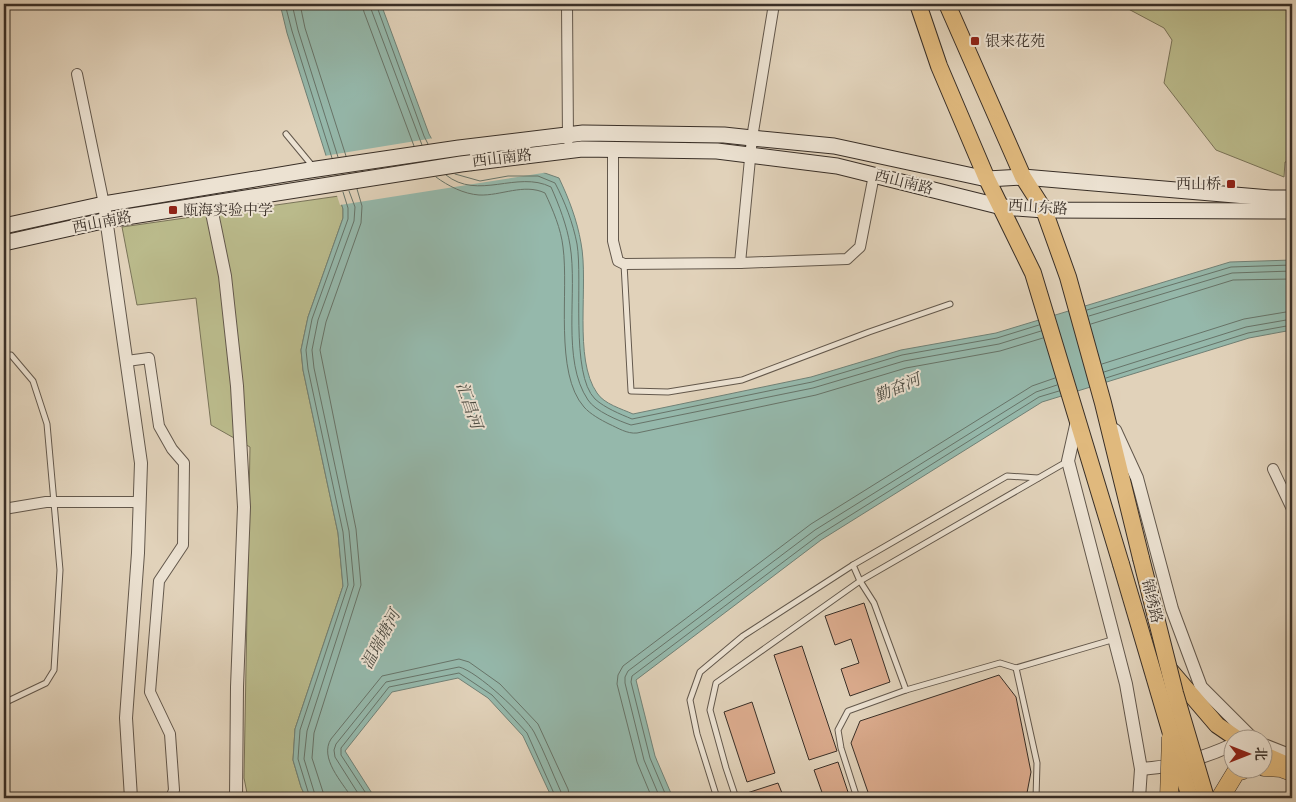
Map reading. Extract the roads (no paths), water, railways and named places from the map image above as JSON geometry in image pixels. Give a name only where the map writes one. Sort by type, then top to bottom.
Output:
[{"type":"highway","points":[[1169,798],[1170,737]]},
{"type":"highway","points":[[1274,768],[1292,772]]},
{"type":"highway","points":[[1221,798],[1231,780]]},
{"type":"main road","name":"西山东路","points":[[918,4],[940,66],[987,178],[1002,207],[1044,210],[1292,210]]},
{"type":"main road","name":"西山东路","points":[[947,4],[1023,177],[1270,198],[1292,198]]},
{"type":"main road","name":"西山南路","points":[[4,243],[107,220],[312,186],[461,164],[568,143],[583,133],[724,135],[834,146],[987,178],[1023,177]]},
{"type":"main road","name":"西山南路","points":[[4,226],[104,204],[459,148],[568,143],[582,148],[717,151],[837,166],[1002,207]]},
{"type":"main road","points":[[1023,177],[1044,210]]},
{"type":"main road","name":"锦绣路","points":[[1002,207],[1033,273],[1078,418],[1170,737],[1190,798]]},
{"type":"main road","name":"锦绣路","points":[[1044,210],[1068,277],[1103,403],[1169,669],[1206,798]]},
{"type":"main road","points":[[1169,669],[1217,725],[1228,730]]},
{"type":"main road","points":[[1274,759],[1292,767]]},
{"type":"street","points":[[567,4],[568,143]]},
{"type":"street","points":[[740,263],[752,138],[774,4]]},
{"type":"street","points":[[77,74],[107,220],[141,464],[126,718],[131,798]]},
{"type":"street","points":[[613,149],[613,241],[618,261],[624,264],[740,263],[848,259],[860,247],[874,175]]},
{"type":"street","points":[[210,203],[225,276],[237,386],[244,508],[237,687],[236,798]]},
{"type":"street","points":[[127,360],[149,358],[159,426],[172,449],[184,463],[183,546],[159,581],[150,692],[170,734],[174,790],[171,798]]},
{"type":"street","points":[[1103,403],[1137,478],[1172,609],[1201,687],[1239,730]]},
{"type":"street","points":[[1078,418],[1068,461],[1126,684],[1140,769],[1139,798]]},
{"type":"street","points":[[1273,469],[1292,509]]},
{"type":"street","points":[[4,510],[54,502],[140,502]]},
{"type":"street","points":[[1274,748],[1292,756]]},
{"type":"street","points":[[1140,769],[1162,768],[1211,755],[1224,749]]},
{"type":"lane","points":[[286,134],[310,163],[310,170]]},
{"type":"lane","points":[[624,264],[631,391],[668,392],[742,380],[950,304]]},
{"type":"lane","points":[[4,356],[11,355],[33,381],[47,424],[60,570],[54,670],[46,683],[4,703]]},
{"type":"lane","points":[[736,798],[710,710],[716,683],[860,581],[1068,461]]},
{"type":"lane","points":[[717,798],[697,734],[690,700],[700,672],[743,636],[853,565],[1007,476],[1038,478]]},
{"type":"lane","points":[[853,565],[860,581],[874,603],[906,690]]},
{"type":"lane","points":[[857,798],[841,748],[838,730],[848,711],[906,690],[1000,663],[1016,668],[1115,639]]},
{"type":"lane","points":[[1016,668],[1037,763],[1036,798]]},
{"type":"water","points":[[280,4],[381,4],[429,134],[442,158],[480,176],[539,171],[559,178],[572,210],[581,243],[584,279],[584,341],[590,378],[600,397],[614,406],[633,414],[811,377],[901,350],[996,333],[1230,262],[1292,260],[1292,330],[1249,338],[1042,402],[821,540],[636,680],[655,756],[673,798],[552,798],[523,736],[488,698],[458,678],[392,692],[345,751],[375,798],[306,798],[293,760],[295,729],[343,586],[338,533],[303,370],[301,350],[308,317],[343,218],[343,209],[287,33]]},
{"type":"place","name":"银来花苑","points":[[975,41]]},
{"type":"place","name":"西山桥","points":[[1231,184]]},
{"type":"place","name":"瓯海实验中学","points":[[173,210]]},
{"type":"water label","name":"勤奋河","points":[[897,387]]},
{"type":"water label","name":"汇昌河","points":[[470,405]]},
{"type":"water label","name":"温瑞塘河","points":[[380,639]]}]
